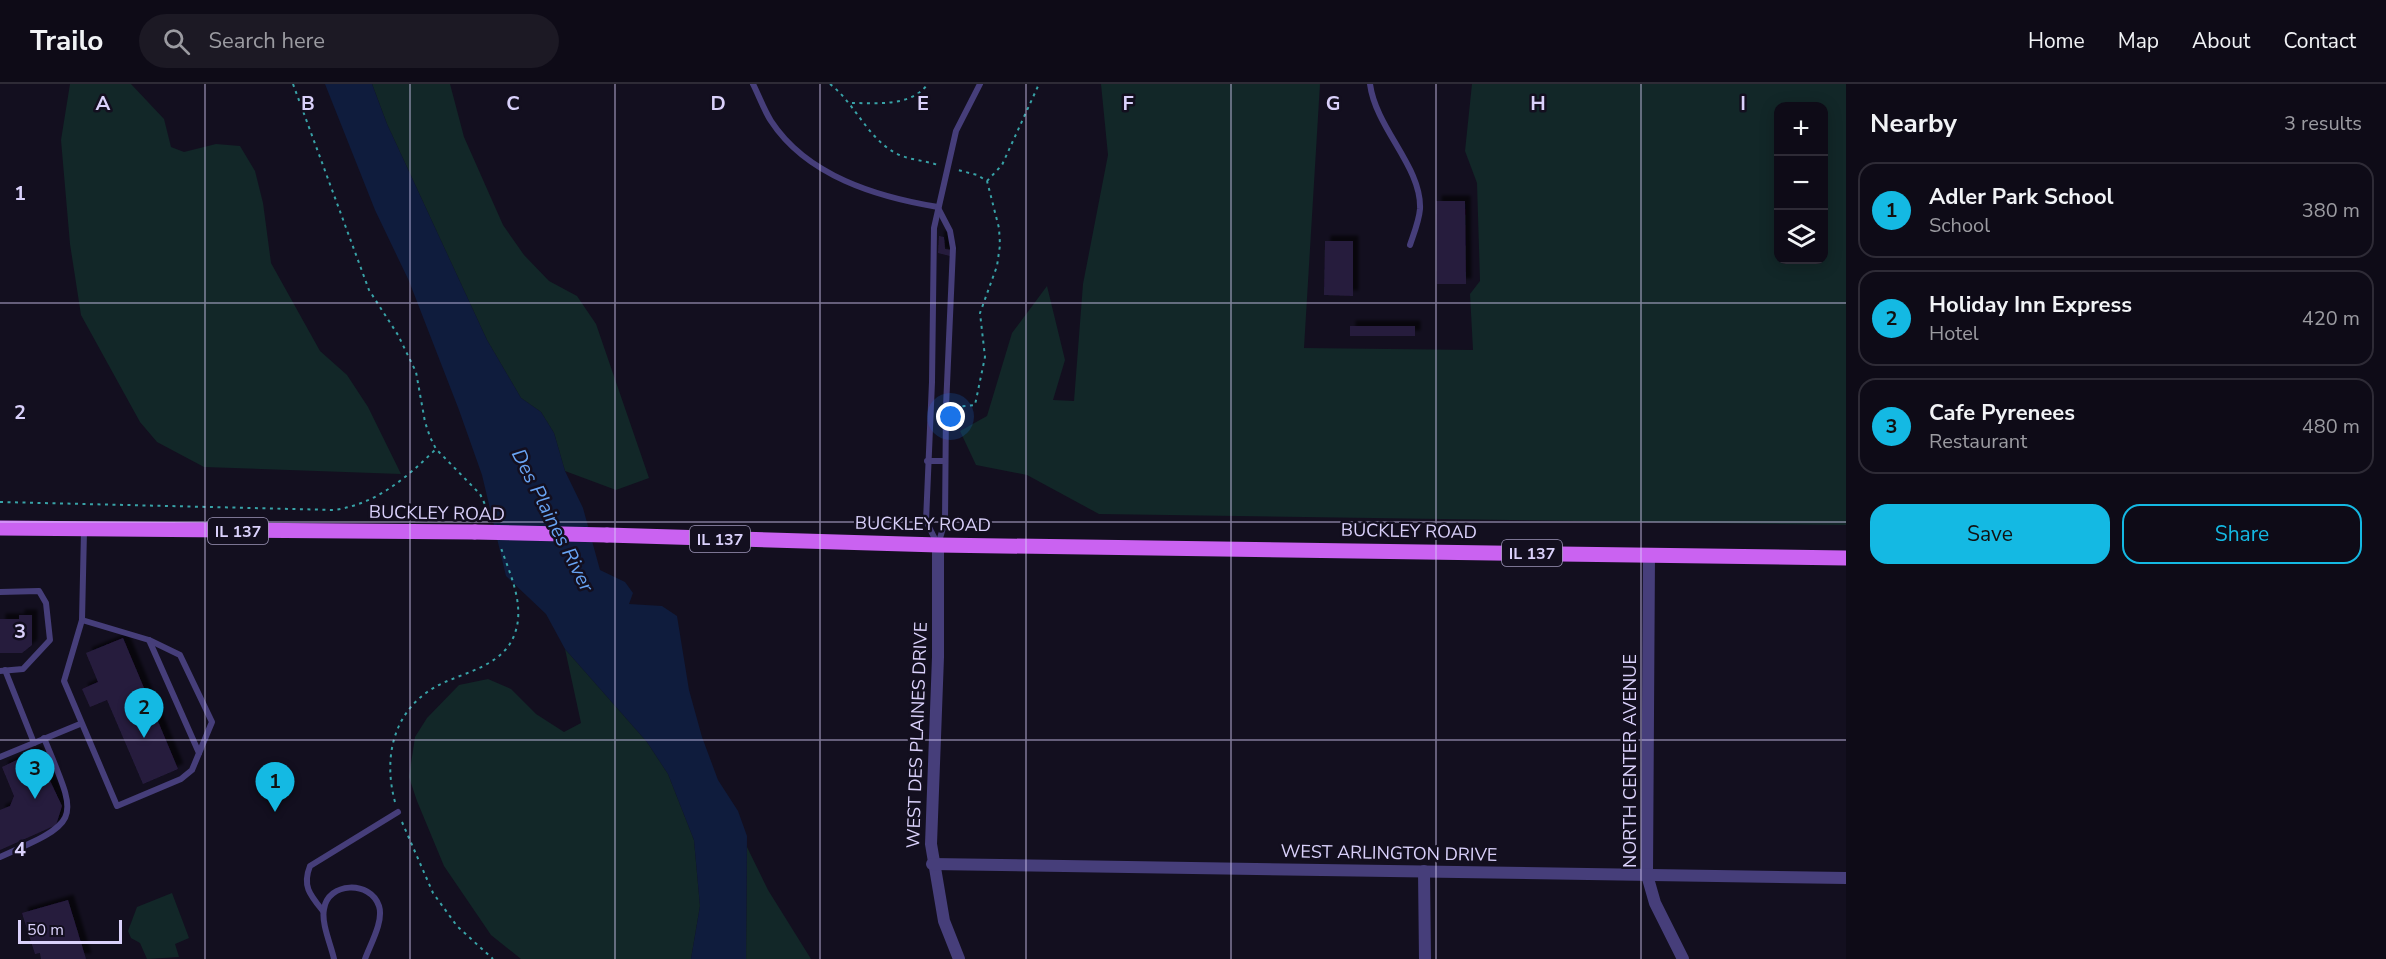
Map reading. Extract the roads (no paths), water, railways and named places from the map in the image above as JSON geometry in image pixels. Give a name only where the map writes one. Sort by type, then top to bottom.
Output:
[{"type":"main road","name":"BUCKLEY ROAD","points":[[0,528],[475,532],[938,545],[1846,558]]},
{"type":"street","name":"WEST DES PLAINES DRIVE","points":[[938,545],[938,657],[930,844],[944,921],[959,959]]},
{"type":"street","name":"NORTH CENTER AVENUE","points":[[1649,555],[1647,875],[1655,903],[1683,959]]},
{"type":"street","name":"WEST ARLINGTON DRIVE","points":[[932,864],[1846,878]]},
{"type":"street","points":[[1424,871],[1425,959]]},
{"type":"lane","points":[[753,84],[772,122],[801,153],[832,175],[859,188],[908,202],[938,207]]},
{"type":"lane","points":[[938,545],[926,521],[932,382],[934,228],[956,131],[980,84]]},
{"type":"lane","points":[[1370,84],[1372,98],[1382,122],[1418,190],[1420,209],[1410,245]]},
{"type":"lane","points":[[938,207],[950,231],[952,248],[946,407],[945,521],[938,545]]},
{"type":"lane","points":[[927,460],[945,461]]},
{"type":"lane","points":[[82,620],[149,640],[180,655],[212,722],[192,770],[181,779],[117,806],[80,724],[64,681],[82,620],[84,530]]},
{"type":"lane","points":[[0,592],[39,591],[46,603],[50,640],[23,669],[2,670],[34,743]]},
{"type":"lane","points":[[149,640],[199,753]]},
{"type":"lane","points":[[0,757],[80,724]]},
{"type":"lane","points":[[0,857],[50,835],[62,826],[66,816],[69,805],[68,795],[45,738]]},
{"type":"lane","points":[[334,959],[323,911],[308,892],[305,879],[310,866],[398,812]]},
{"type":"lane","points":[[323,911],[327,899],[345,888],[366,890],[374,897],[379,906],[380,918],[366,959]]},
{"type":"water","name":"Des Plaines River","points":[[325,84],[372,84],[387,124],[487,340],[521,398],[541,412],[554,433],[565,471],[583,508],[600,570],[625,582],[633,593],[629,604],[662,606],[677,616],[689,690],[702,737],[718,780],[738,811],[747,836],[746,959],[691,959],[700,906],[694,840],[668,774],[647,742],[565,649],[546,614],[506,576],[482,475],[459,410],[409,281],[375,210]]},
{"type":"place","name":"Holiday Inn Express","points":[[144,738]]},
{"type":"place","name":"Cafe Pyrenees","points":[[35,799]]},
{"type":"place","name":"Adler Park School","points":[[275,812]]}]
